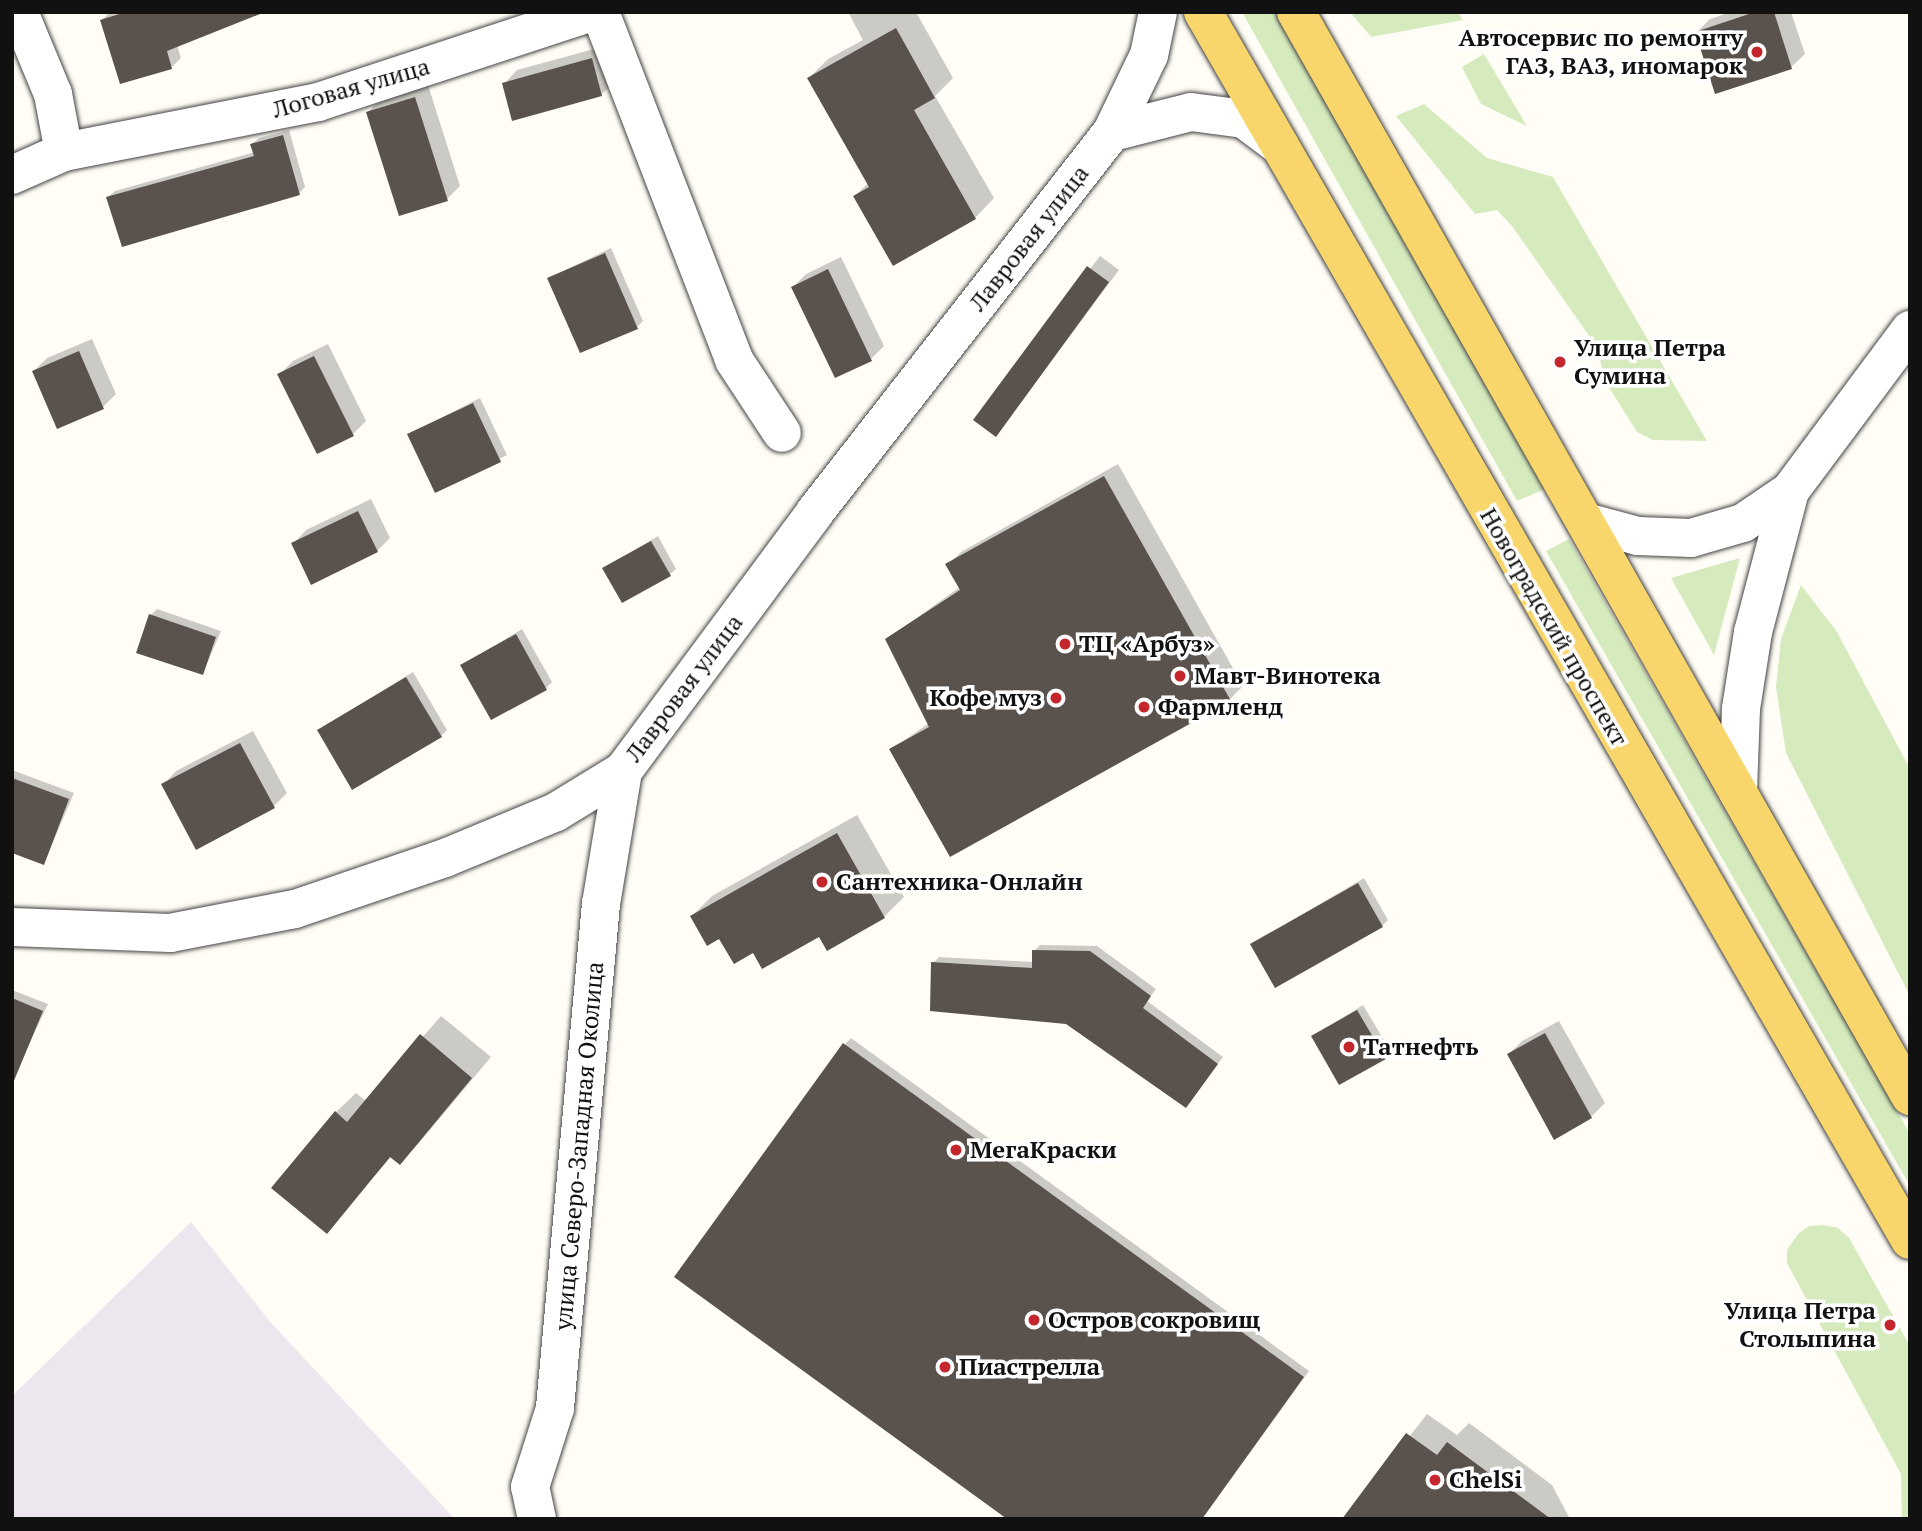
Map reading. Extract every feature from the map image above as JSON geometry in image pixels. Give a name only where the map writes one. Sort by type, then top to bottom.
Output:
[{"type":"main road","name":"Новоградский проспект","points":[[1203,12],[1910,1240]]},
{"type":"main road","points":[[1296,12],[1910,1096]]},
{"type":"street","points":[[19,12],[53,94],[64,152]]},
{"type":"street","name":"Логовая улица","points":[[12,175],[64,152],[318,102],[592,12]]},
{"type":"street","points":[[600,12],[734,360],[782,433]]},
{"type":"street","name":"Лавровая улица","points":[[12,927],[170,933],[295,909],[445,858],[555,813],[623,771],[815,512],[1112,132],[1149,55],[1158,12]]},
{"type":"street","points":[[1112,132],[1191,111],[1244,119],[1280,146]]},
{"type":"street","points":[[1586,522],[1638,536],[1691,538],[1743,523],[1790,491],[1910,330]]},
{"type":"street","points":[[1738,792],[1741,709],[1753,632],[1790,491]]},
{"type":"street","name":"улица Северо-Западная Околица","points":[[537,1519],[530,1487],[555,1408],[601,904],[623,771]]},
{"type":"shaded area","points":[[191,1222],[271,1323],[455,1519],[12,1519],[12,1396]]},
{"type":"green space","points":[[1242,12],[1276,12],[1547,488],[1517,501]]},
{"type":"green space","points":[[1350,12],[1458,12],[1463,20],[1371,37]]},
{"type":"green space","points":[[1484,54],[1527,126],[1481,104],[1462,67]]},
{"type":"green space","points":[[1424,104],[1487,158],[1553,177],[1707,441],[1653,440],[1637,432],[1605,381],[1597,347],[1512,226],[1497,210],[1475,214],[1396,116]]},
{"type":"green space","points":[[1569,539],[1910,1134],[1910,1186],[1546,551]]},
{"type":"green space","points":[[1740,558],[1714,655],[1671,578]]},
{"type":"green space","points":[[1801,585],[1837,632],[1910,769],[1910,996],[1786,753],[1776,687],[1781,639]]},
{"type":"green space","points":[[1809,1226],[1838,1228],[1849,1238],[1910,1346],[1910,1519],[1902,1519],[1901,1474],[1787,1263],[1787,1250],[1798,1234]]},
{"type":"building","points":[[126,12],[260,14],[167,51],[172,69],[120,84],[100,20]]},
{"type":"building","points":[[1755,12],[1774,12],[1792,69],[1715,94],[1695,32]]},
{"type":"building","points":[[896,28],[935,98],[914,110],[976,219],[893,266],[853,196],[869,187],[807,78]]},
{"type":"building","points":[[592,58],[602,96],[512,121],[502,83]]},
{"type":"building","points":[[415,97],[448,201],[399,216],[366,112]]},
{"type":"building","points":[[283,135],[300,195],[122,247],[106,197],[254,156],[250,144]]},
{"type":"building","points":[[605,253],[638,329],[580,353],[547,278]]},
{"type":"building","points":[[1087,266],[1109,282],[996,437],[973,420]]},
{"type":"building","points":[[828,269],[872,361],[835,378],[791,287]]},
{"type":"building","points":[[79,351],[104,409],[57,429],[32,371]]},
{"type":"building","points":[[314,356],[354,436],[317,454],[277,374]]},
{"type":"building","points":[[473,403],[501,462],[435,493],[407,434]]},
{"type":"building","name":"ТЦ «Арбуз»","points":[[1104,476],[1231,701],[950,857],[889,749],[929,727],[885,639],[960,590],[945,564]]},
{"type":"building","points":[[358,511],[378,552],[311,585],[291,543]]},
{"type":"building","points":[[651,541],[671,576],[622,603],[602,568]]},
{"type":"building","points":[[149,614],[216,637],[203,675],[136,653]]},
{"type":"building","points":[[516,634],[547,690],[491,720],[460,665]]},
{"type":"building","points":[[406,677],[442,737],[352,790],[317,730]]},
{"type":"building","points":[[240,743],[275,808],[196,850],[161,784]]},
{"type":"building","points":[[12,778],[69,799],[44,865],[12,853]]},
{"type":"building","points":[[837,833],[885,918],[827,951],[819,937],[762,969],[753,953],[734,964],[719,939],[707,946],[690,916]]},
{"type":"building","points":[[1358,883],[1383,927],[1275,988],[1250,944]]},
{"type":"building","points":[[1032,950],[1090,951],[1151,996],[1143,1008],[1218,1064],[1186,1108],[1066,1024],[930,1011],[931,962],[1032,968]]},
{"type":"building","points":[[12,998],[43,1011],[13,1083],[12,1083]]},
{"type":"building","points":[[1357,1010],[1386,1059],[1339,1085],[1311,1036]]},
{"type":"building","points":[[1545,1033],[1592,1118],[1554,1140],[1507,1054]]},
{"type":"building","points":[[420,1034],[472,1078],[400,1165],[390,1157],[327,1234],[271,1188],[335,1111],[347,1122]]},
{"type":"building","points":[[843,1043],[1304,1377],[1202,1519],[1007,1519],[674,1277]]},
{"type":"building","name":"ChelSi","points":[[1406,1433],[1437,1455],[1447,1442],[1551,1519],[1342,1519]]},
{"type":"place","name":"Автосервис по ремонту ГАЗ, ВАЗ, иномарок","points":[[1757,52]]},
{"type":"place","name":"Улица Петра Сумина","points":[[1560,362]]},
{"type":"place","name":"ТЦ «Арбуз»","points":[[1065,644]]},
{"type":"place","name":"Мавт-Винотека","points":[[1180,676]]},
{"type":"place","name":"Кофе муз","points":[[1056,698]]},
{"type":"place","name":"Фармленд","points":[[1144,707]]},
{"type":"place","name":"Сантехника-Онлайн","points":[[822,882]]},
{"type":"place","name":"Татнефть","points":[[1349,1047]]},
{"type":"place","name":"МегаКраски","points":[[956,1150]]},
{"type":"place","name":"Остров сокровищ","points":[[1034,1320]]},
{"type":"place","name":"Улица Петра Столыпина","points":[[1890,1325]]},
{"type":"place","name":"Пиастрелла","points":[[945,1367]]},
{"type":"place","name":"ChelSi","points":[[1435,1480]]}]
